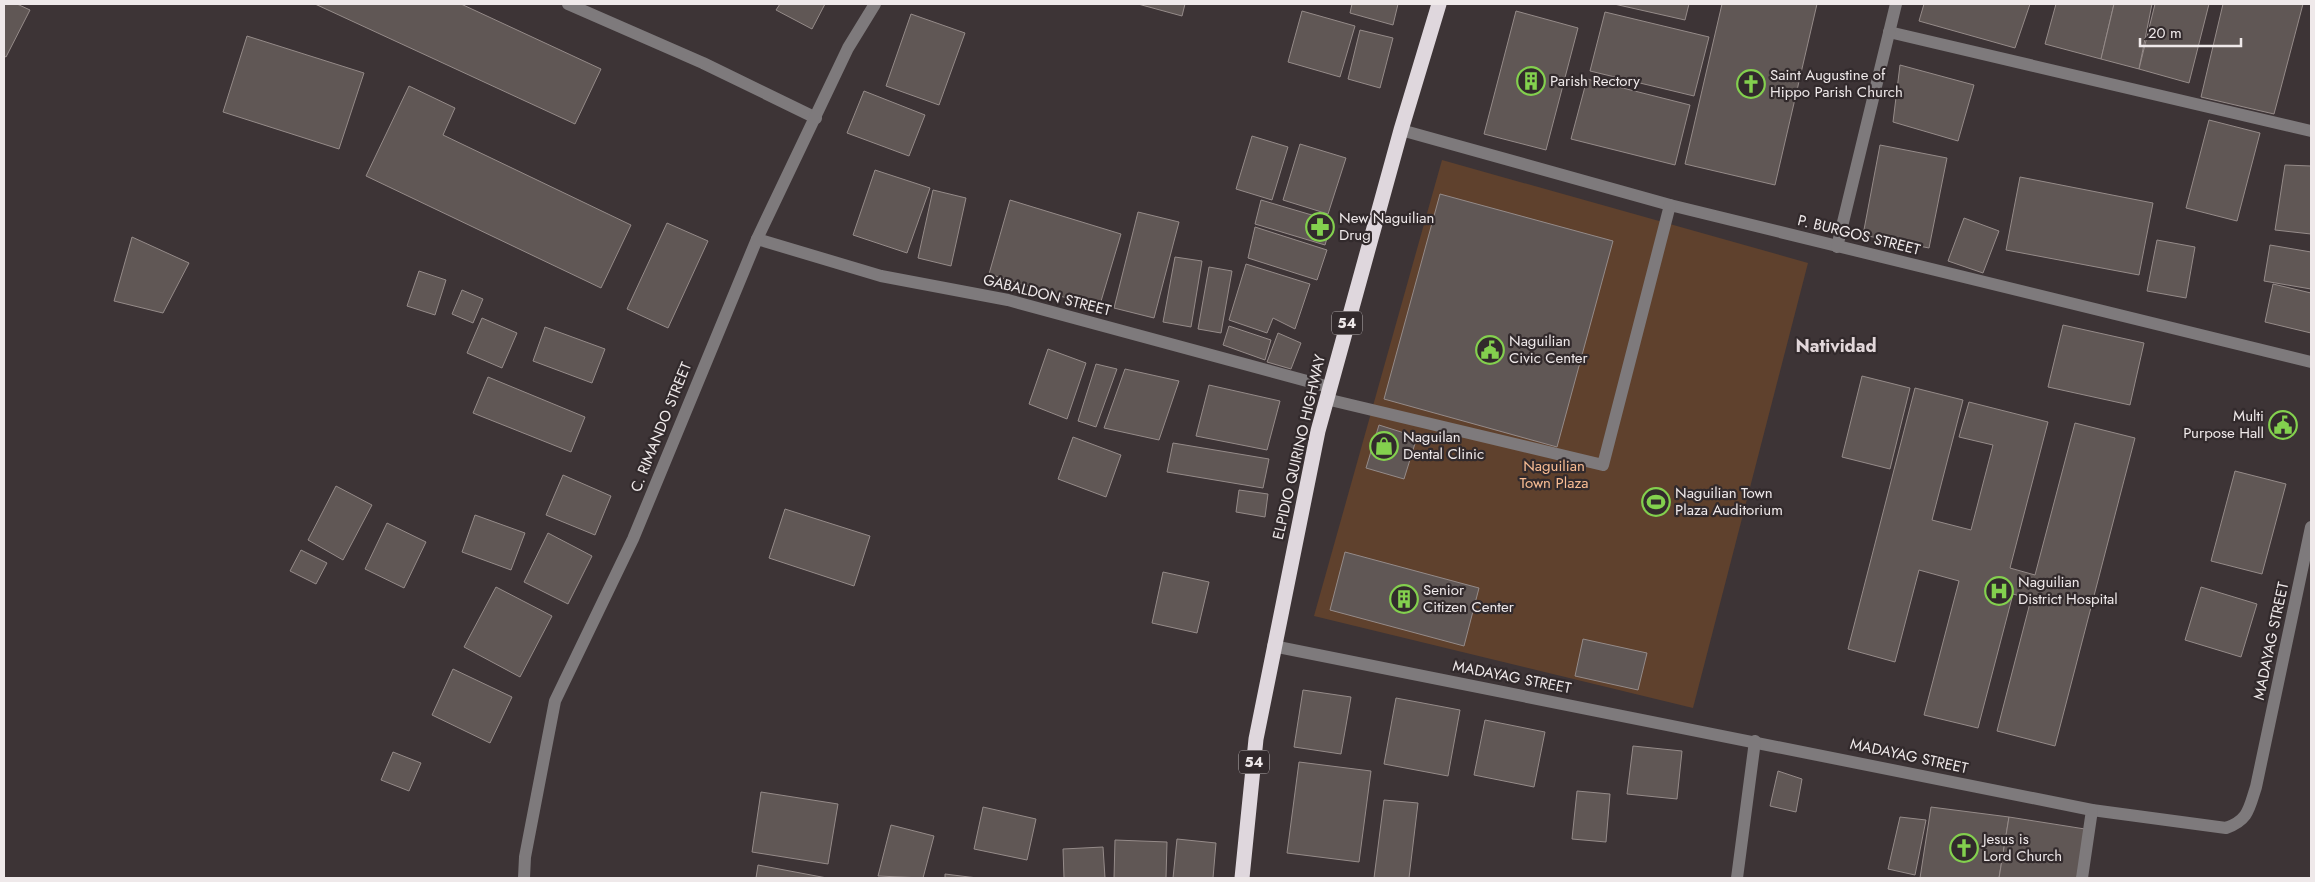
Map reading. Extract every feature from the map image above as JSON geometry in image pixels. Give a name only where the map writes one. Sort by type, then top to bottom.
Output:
[{"type":"highway","name":"ELPIDIO QUIRINO HIGHWAY","points":[[1242,878],[1256,739],[1273,646],[1328,393],[1401,130],[1439,4]]},
{"type":"street","points":[[568,4],[703,63],[816,118]]},
{"type":"street","name":"C. RIMANDO STREET","points":[[524,878],[525,857],[555,700],[632,539],[757,239],[848,48],[875,4]]},
{"type":"street","points":[[1837,247],[1896,4]]},
{"type":"street","points":[[1889,32],[2311,131]]},
{"type":"street","name":"P. BURGOS STREET","points":[[1401,130],[1670,205],[2311,362]]},
{"type":"street","name":"GABALDON STREET","points":[[757,239],[881,276],[1008,300],[1328,393],[1603,465],[1670,205]]},
{"type":"street","name":"MADAYAG STREET","points":[[1273,646],[2092,810],[2207,827],[2226,828],[2238,824],[2246,817],[2256,786],[2275,704],[2311,527]]},
{"type":"street","points":[[1737,878],[1755,741]]},
{"type":"street","points":[[2082,878],[2092,810]]},
{"type":"green space","name":"Naguilian Town Plaza","points":[[1442,160],[1808,263],[1693,708],[1314,616]]},
{"type":"building","points":[[4,4],[17,4],[30,10],[6,57],[4,56]]},
{"type":"building","points":[[315,4],[461,4],[601,69],[575,124]]},
{"type":"building","points":[[780,4],[825,4],[812,29],[776,10]]},
{"type":"building","points":[[1138,4],[1185,4],[1182,16]]},
{"type":"building","points":[[1352,4],[1398,4],[1393,25],[1350,13]]},
{"type":"building","points":[[1614,4],[1689,4],[1685,20]]},
{"type":"building","name":"Saint Augustine of Hippo Parish Church","points":[[1722,4],[1817,4],[1775,185],[1685,164]]},
{"type":"building","points":[[1924,4],[2030,4],[2015,48],[1919,21]]},
{"type":"building","points":[[2056,4],[2114,4],[2101,59],[2045,44]]},
{"type":"building","points":[[2114,4],[2152,4],[2139,69],[2101,59]]},
{"type":"building","points":[[2155,4],[2209,4],[2189,83],[2139,69]]},
{"type":"building","points":[[2223,4],[2303,4],[2274,114],[2201,97]]},
{"type":"building","points":[[1302,11],[1355,26],[1340,77],[1288,62]]},
{"type":"building","name":"Parish Rectory","points":[[1516,11],[1578,28],[1546,150],[1484,134]]},
{"type":"building","points":[[1605,12],[1709,37],[1694,96],[1590,71]]},
{"type":"building","points":[[911,14],[965,33],[939,105],[886,86]]},
{"type":"building","points":[[1360,30],[1393,38],[1380,88],[1348,79]]},
{"type":"building","points":[[247,36],[364,73],[339,149],[223,112]]},
{"type":"building","points":[[1900,65],[1974,85],[1958,141],[1893,122]]},
{"type":"building","points":[[1587,79],[1690,105],[1675,165],[1571,139]]},
{"type":"building","points":[[409,86],[455,108],[443,135],[631,225],[601,288],[366,176]]},
{"type":"building","points":[[864,91],[925,115],[909,156],[847,133]]},
{"type":"building","points":[[2209,120],[2260,133],[2237,221],[2186,208]]},
{"type":"building","points":[[1252,136],[1288,147],[1272,200],[1236,189]]},
{"type":"building","points":[[1300,144],[1346,158],[1328,214],[1283,200]]},
{"type":"building","points":[[1880,145],[1947,158],[1929,248],[1863,235]]},
{"type":"building","points":[[2285,165],[2311,166],[2311,234],[2275,230]]},
{"type":"building","points":[[875,170],[930,188],[907,253],[853,235]]},
{"type":"building","points":[[2020,177],[2153,203],[2139,275],[2006,250]]},
{"type":"building","points":[[933,190],[966,198],[951,266],[918,258]]},
{"type":"building","name":"Naguilian Civic Center","points":[[1440,194],[1613,241],[1557,447],[1384,399]]},
{"type":"building","points":[[1010,200],[1121,234],[1099,308],[989,274]]},
{"type":"building","points":[[1261,200],[1332,221],[1325,245],[1255,224]]},
{"type":"building","points":[[1138,212],[1179,222],[1154,318],[1114,308]]},
{"type":"building","points":[[1964,218],[1999,231],[1983,273],[1948,261]]},
{"type":"building","points":[[667,223],[708,241],[668,328],[627,309]]},
{"type":"building","points":[[1255,227],[1327,250],[1317,280],[1248,258]]},
{"type":"building","points":[[132,237],[189,263],[163,313],[114,301]]},
{"type":"building","points":[[2157,240],[2195,247],[2186,298],[2147,291]]},
{"type":"building","points":[[2270,245],[2311,252],[2311,289],[2264,281]]},
{"type":"building","points":[[1175,257],[1202,261],[1191,327],[1163,322]]},
{"type":"building","points":[[1246,264],[1310,284],[1295,329],[1273,318],[1267,333],[1229,320]]},
{"type":"building","points":[[1209,267],[1232,271],[1221,333],[1198,329]]},
{"type":"building","points":[[419,271],[446,280],[435,315],[407,306]]},
{"type":"building","points":[[2273,284],[2311,293],[2311,333],[2265,322]]},
{"type":"building","points":[[462,290],[483,299],[473,323],[452,314]]},
{"type":"building","points":[[482,318],[517,333],[502,368],[467,353]]},
{"type":"building","points":[[2063,325],[2144,343],[2130,405],[2048,387]]},
{"type":"building","points":[[1229,326],[1271,340],[1265,360],[1223,345]]},
{"type":"building","points":[[545,327],[605,349],[592,383],[533,361]]},
{"type":"building","points":[[1278,333],[1301,343],[1291,369],[1267,362]]},
{"type":"building","points":[[1048,349],[1086,363],[1067,419],[1029,404]]},
{"type":"building","points":[[1096,364],[1117,369],[1096,427],[1078,421]]},
{"type":"building","points":[[1125,369],[1179,381],[1159,440],[1104,428]]},
{"type":"building","points":[[1862,376],[1910,388],[1890,469],[1842,457]]},
{"type":"building","points":[[488,377],[585,417],[571,452],[473,413]]},
{"type":"building","points":[[1209,385],[1280,401],[1267,450],[1196,436]]},
{"type":"building","points":[[1915,388],[1963,400],[1932,520],[1971,530],[1993,445],[1959,437],[1969,402],[2048,422],[2010,568],[2035,575],[2075,423],[2135,438],[2055,746],[1997,731],[2031,599],[2013,594],[1978,728],[1924,715],[1959,581],[1919,570],[1895,662],[1848,649]]},
{"type":"building","points":[[1379,425],[1417,437],[1404,479],[1366,468]]},
{"type":"building","points":[[1073,437],[1121,455],[1106,497],[1058,479]]},
{"type":"building","points":[[1173,443],[1269,459],[1263,488],[1167,472]]},
{"type":"building","points":[[2235,471],[2286,484],[2262,574],[2211,561]]},
{"type":"building","points":[[563,475],[611,496],[595,535],[546,515]]},
{"type":"building","points":[[336,486],[372,505],[343,560],[308,540]]},
{"type":"building","points":[[1239,490],[1268,494],[1265,517],[1236,512]]},
{"type":"building","points":[[785,509],[870,536],[854,586],[769,558]]},
{"type":"building","points":[[475,515],[525,533],[511,570],[462,552]]},
{"type":"building","points":[[387,523],[426,542],[404,588],[365,569]]},
{"type":"building","points":[[548,533],[592,556],[568,604],[524,582]]},
{"type":"building","points":[[301,550],[327,563],[316,584],[290,571]]},
{"type":"building","name":"Senior Citizen Center","points":[[1345,552],[1479,588],[1464,646],[1330,610]]},
{"type":"building","points":[[1163,572],[1209,582],[1197,633],[1152,623]]},
{"type":"building","points":[[496,587],[552,616],[520,677],[464,647]]},
{"type":"building","points":[[2201,587],[2257,604],[2241,657],[2185,640]]},
{"type":"building","points":[[1583,639],[1647,653],[1638,690],[1575,676]]},
{"type":"building","points":[[453,669],[512,697],[490,743],[432,715]]},
{"type":"building","points":[[1303,690],[1351,697],[1341,754],[1294,747]]},
{"type":"building","points":[[1396,698],[1460,710],[1448,776],[1384,764]]},
{"type":"building","points":[[1485,720],[1545,732],[1534,787],[1474,775]]},
{"type":"building","points":[[1633,746],[1682,751],[1677,799],[1627,794]]},
{"type":"building","points":[[393,752],[421,763],[409,791],[381,780]]},
{"type":"building","points":[[1299,762],[1371,771],[1359,862],[1287,853]]},
{"type":"building","points":[[1778,771],[1802,779],[1796,812],[1770,806]]},
{"type":"building","points":[[1577,791],[1610,794],[1606,842],[1572,839]]},
{"type":"building","points":[[761,792],[838,804],[828,864],[752,852]]},
{"type":"building","points":[[1384,800],[1418,803],[1409,878],[1374,878]]},
{"type":"building","points":[[983,807],[1036,819],[1027,860],[974,849]]},
{"type":"building","name":"Jesus is Lord Church","points":[[1931,807],[2009,817],[1999,878],[1920,878]]},
{"type":"building","points":[[1900,817],[1926,820],[1915,875],[1888,869]]},
{"type":"building","points":[[2009,817],[2085,829],[2077,878],[1999,878]]},
{"type":"building","points":[[891,825],[934,836],[923,878],[878,876]]},
{"type":"building","points":[[1177,839],[1216,843],[1213,878],[1173,878]]},
{"type":"building","points":[[1115,840],[1167,842],[1166,878],[1114,878]]},
{"type":"building","points":[[1103,847],[1105,878],[1064,878],[1063,849]]},
{"type":"building","points":[[758,865],[827,878],[756,878]]},
{"type":"building","points":[[945,874],[969,877],[978,878],[945,878]]},
{"type":"place","name":"Parish Rectory","points":[[1531,81]]},
{"type":"place","name":"Saint Augustine of Hippo Parish Church","points":[[1751,84]]},
{"type":"place","name":"New Naguilian Drug","points":[[1320,227]]},
{"type":"place","name":"Naguilian Civic Center","points":[[1490,350]]},
{"type":"place","name":"Multi Purpose Hall","points":[[2283,425]]},
{"type":"place","name":"Naguilan Dental Clinic","points":[[1384,446]]},
{"type":"place","name":"Naguilian Town Plaza Auditorium","points":[[1656,502]]},
{"type":"place","name":"Naguilian District Hospital","points":[[1999,591]]},
{"type":"place","name":"Senior Citizen Center","points":[[1404,599]]},
{"type":"place","name":"Jesus is Lord Church","points":[[1964,848]]},
{"type":"district","name":"Natividad","points":[[1836,346]]}]
